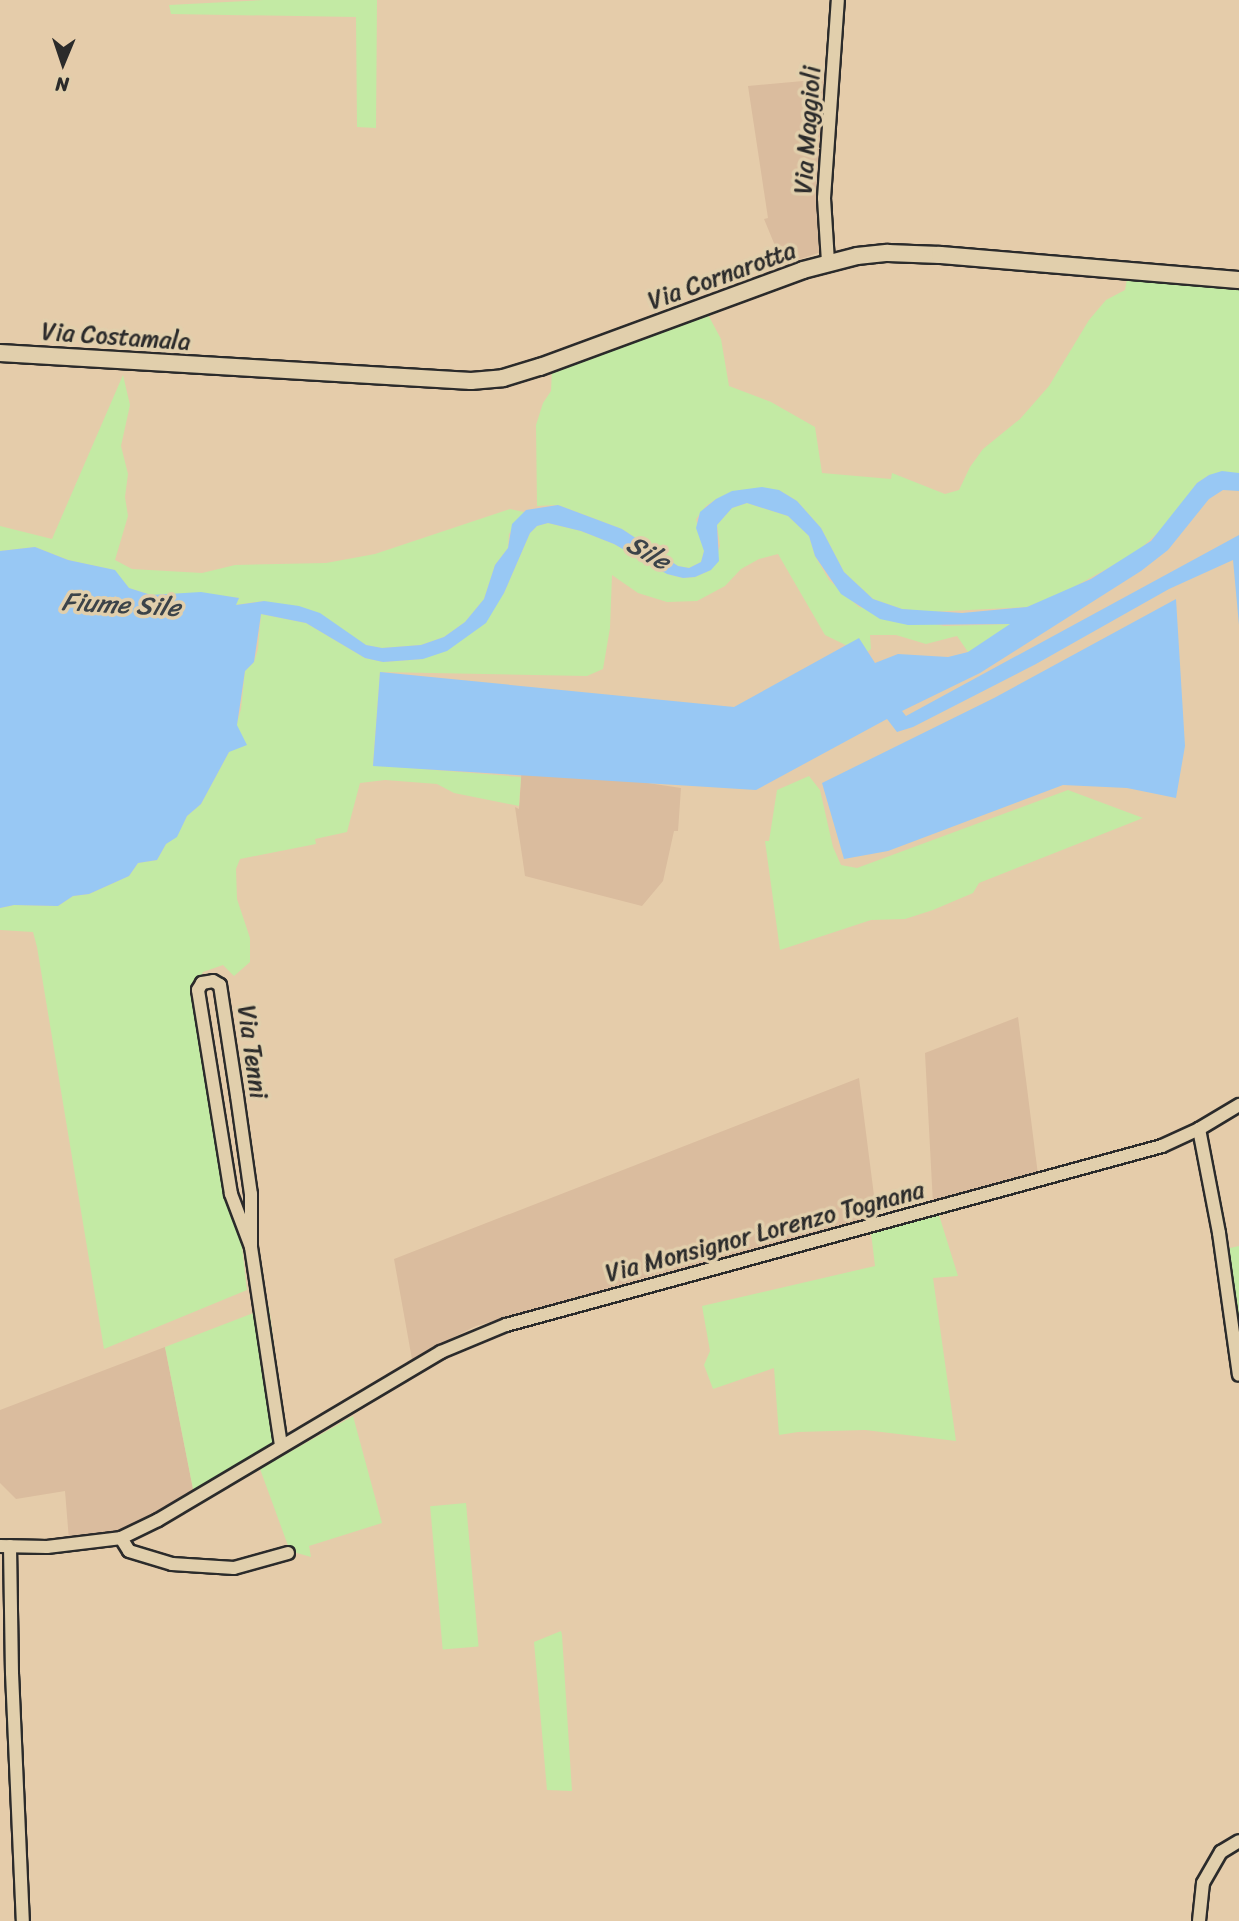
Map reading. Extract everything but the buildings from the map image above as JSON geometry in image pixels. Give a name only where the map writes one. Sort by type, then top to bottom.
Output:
[{"type":"main road","name":"Via Cornarotta","points":[[228,367],[457,381],[502,377],[540,368],[828,262],[857,256],[901,253],[1239,280]]},
{"type":"main road","name":"Via Costamala","points":[[0,353],[228,367]]},
{"type":"street","name":"Via Maggioli","points":[[828,262],[824,198],[838,0]]},
{"type":"street","name":"Via Tenni","points":[[251,1247],[231,1194],[198,990],[202,983],[213,981],[220,985],[251,1207],[251,1247],[281,1446]]},
{"type":"street","name":"Via Monsignor Lorenzo Tognana","points":[[5,1546],[47,1547],[121,1538],[158,1520],[441,1352],[506,1325],[1162,1146],[1199,1129],[1239,1105]]},
{"type":"street","points":[[1199,1129],[1219,1233],[1239,1376]]},
{"type":"street","points":[[236,1209],[251,1207]]},
{"type":"street","points":[[121,1538],[130,1551],[172,1564],[234,1568],[288,1553]]},
{"type":"street","points":[[5,1546],[23,1921]]},
{"type":"street","points":[[1199,1921],[1203,1883],[1221,1852],[1239,1841]]},
{"type":"shaded area","points":[[825,79],[819,223],[821,252],[783,265],[764,219],[768,218],[748,86]]},
{"type":"shaded area","points":[[522,764],[681,788],[678,831],[674,831],[663,881],[642,906],[525,876],[515,807],[519,809]]},
{"type":"shaded area","points":[[1018,1017],[1038,1175],[933,1204],[925,1053]]},
{"type":"shaded area","points":[[859,1078],[877,1219],[648,1277],[476,1326],[452,1338],[413,1365],[394,1259]]},
{"type":"shaded area","points":[[165,1347],[194,1494],[122,1533],[69,1540],[65,1491],[16,1499],[0,1483],[0,1410]]},
{"type":"green space","points":[[264,0],[377,0],[376,128],[357,127],[356,17],[171,14],[169,5]]},
{"type":"green space","points":[[1128,274],[1239,284],[1239,473],[1209,475],[1197,483],[1165,526],[1137,552],[1063,593],[1027,607],[930,612],[902,609],[873,599],[844,572],[821,528],[797,501],[779,490],[716,499],[706,506],[696,519],[704,551],[701,562],[689,568],[678,566],[622,529],[558,505],[537,506],[536,425],[543,403],[551,391],[552,369],[706,311],[721,339],[729,386],[771,402],[815,427],[822,473],[891,479],[892,473],[945,494],[959,490],[970,467],[983,449],[1020,419],[1049,386],[1089,320],[1106,300],[1125,290]]},
{"type":"green space","points":[[123,375],[130,405],[121,446],[128,474],[125,497],[128,516],[115,560],[132,569],[202,573],[235,565],[326,563],[375,554],[510,509],[524,512],[509,534],[508,548],[495,565],[484,599],[465,622],[444,637],[421,645],[382,648],[366,645],[343,631],[264,601],[235,605],[239,598],[201,593],[151,595],[129,588],[114,570],[68,560],[35,547],[0,551],[0,526],[52,539]]},
{"type":"green space","points":[[747,503],[788,516],[809,536],[815,556],[829,580],[859,607],[944,626],[1012,624],[968,652],[957,636],[926,644],[896,635],[870,635],[871,649],[864,654],[825,635],[778,554],[759,559],[741,569],[725,586],[697,601],[667,602],[638,593],[612,575],[610,628],[603,669],[587,676],[380,672],[373,765],[521,777],[519,806],[454,793],[437,784],[385,780],[360,783],[347,832],[315,839],[316,844],[240,859],[236,869],[237,899],[250,938],[250,962],[234,976],[223,965],[203,972],[190,986],[196,998],[239,1220],[247,1290],[104,1349],[37,947],[33,932],[0,930],[0,908],[14,905],[58,906],[73,896],[89,894],[129,876],[138,863],[157,860],[166,844],[177,836],[187,816],[201,804],[229,752],[241,709],[245,671],[254,662],[258,649],[261,614],[306,623],[365,658],[383,662],[423,659],[504,593],[530,533],[537,526],[548,523],[581,531],[614,544],[667,574],[683,578],[695,577],[711,570],[720,546],[717,525],[732,508]]},
{"type":"green space","points":[[809,776],[820,790],[833,847],[841,865],[857,868],[1068,790],[1143,818],[979,883],[973,893],[933,910],[905,919],[871,920],[780,950],[765,841],[769,841],[777,790]]},
{"type":"green space","points":[[939,1215],[958,1276],[933,1278],[956,1441],[865,1430],[779,1435],[774,1368],[713,1389],[704,1365],[710,1351],[702,1306],[875,1266],[871,1233]]},
{"type":"green space","points":[[1239,1246],[1239,1330],[1221,1250]]},
{"type":"green space","points":[[269,1307],[286,1437],[194,1494],[165,1347]]},
{"type":"green space","points":[[353,1416],[382,1523],[309,1546],[311,1557],[290,1551],[260,1469]]},
{"type":"green space","points":[[466,1503],[479,1646],[443,1650],[430,1506]]},
{"type":"green space","points":[[561,1631],[572,1791],[547,1790],[534,1642]]},
{"type":"water","points":[[1222,471],[1239,473],[1239,491],[1223,490],[1209,499],[1168,550],[1141,571],[980,673],[902,711],[906,716],[1239,535],[1239,625],[1233,560],[1169,589],[1036,664],[913,727],[897,732],[887,719],[756,790],[373,766],[380,672],[734,707],[859,638],[875,663],[898,654],[948,657],[968,652],[1010,624],[908,625],[880,619],[841,594],[815,556],[809,536],[788,516],[747,503],[732,508],[717,525],[719,561],[711,570],[695,577],[683,578],[667,574],[614,544],[581,531],[548,523],[537,526],[530,533],[504,593],[486,623],[447,651],[423,659],[383,662],[365,658],[306,623],[261,614],[254,662],[245,671],[237,725],[247,745],[229,752],[201,804],[187,816],[177,837],[166,844],[157,860],[138,863],[129,876],[89,894],[73,896],[58,906],[14,905],[0,908],[0,551],[35,547],[68,560],[115,570],[129,588],[151,595],[201,592],[239,598],[236,605],[264,601],[299,606],[320,613],[366,645],[382,648],[421,645],[444,637],[465,622],[484,599],[495,565],[508,548],[512,524],[526,510],[558,505],[622,529],[678,566],[689,568],[701,562],[704,551],[696,528],[700,512],[732,491],[762,487],[779,490],[797,501],[821,528],[844,572],[873,599],[902,609],[962,613],[1027,607],[1091,579],[1151,541],[1197,483]]},
{"type":"water","points":[[1176,599],[1185,746],[1176,798],[1127,788],[1063,785],[888,851],[844,859],[822,783],[994,698]]},
{"type":"water label","name":"Sile","points":[[648,553]]},
{"type":"water label","name":"Fiume Sile","points":[[121,605]]}]
